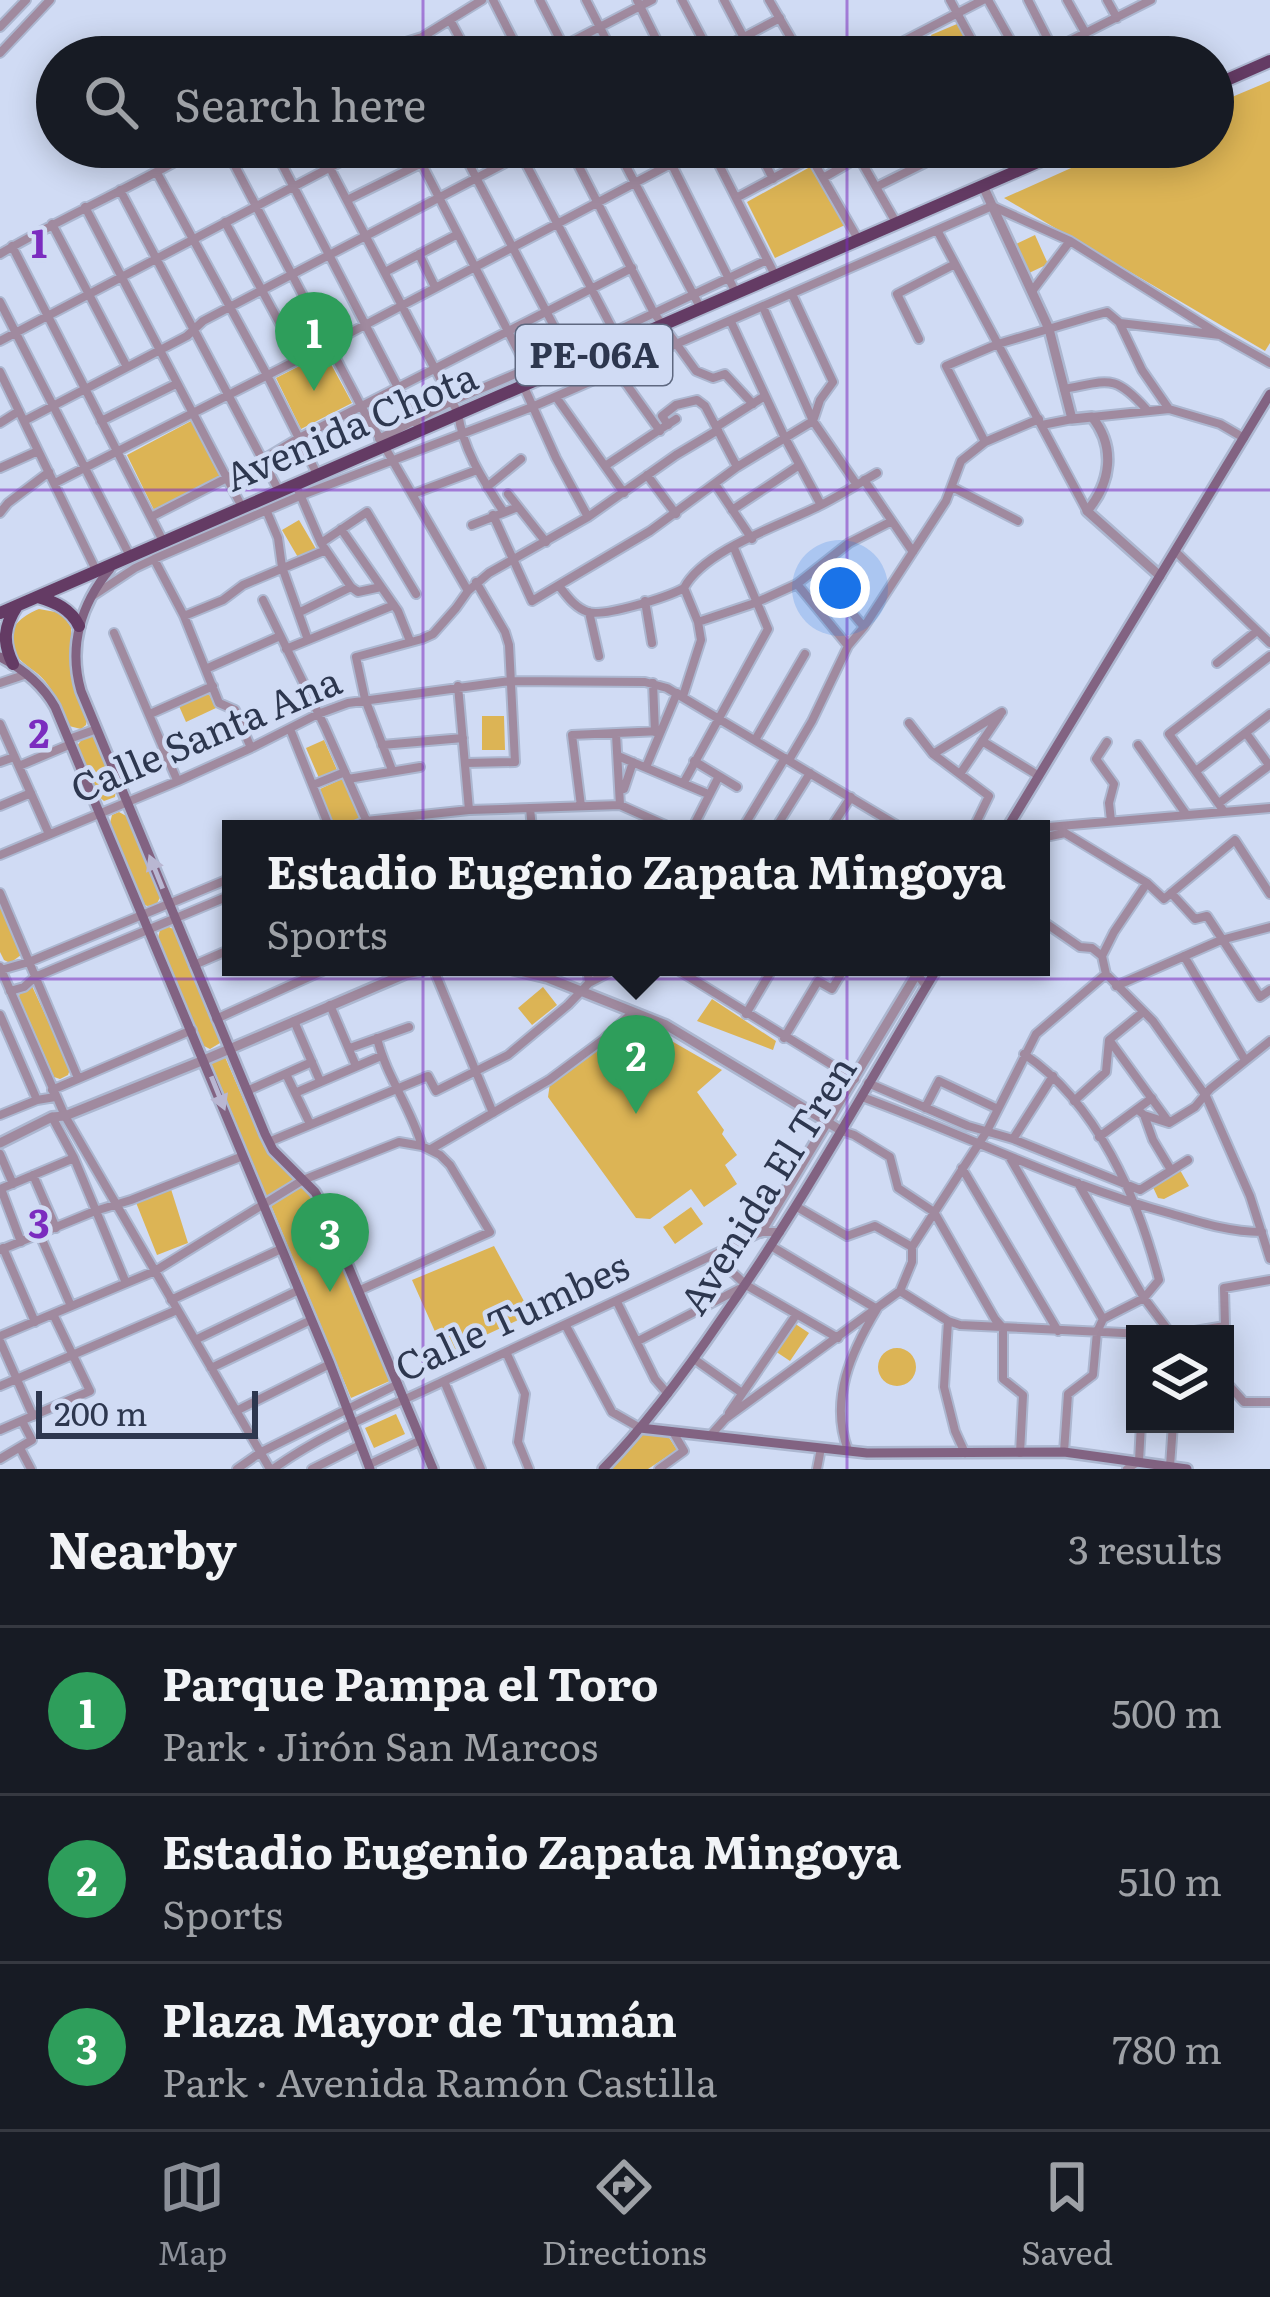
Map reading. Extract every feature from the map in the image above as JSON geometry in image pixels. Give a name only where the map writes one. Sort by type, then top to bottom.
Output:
[{"type":"highway","points":[[1234,77],[1270,62]]},
{"type":"highway","name":"Avenida Chota","points":[[116,562],[280,491],[299,490],[318,475],[455,407],[617,337],[663,325],[1024,168]]},
{"type":"highway","name":"PE-06A","points":[[0,613],[116,562]]},
{"type":"highway","points":[[38,597],[61,606],[79,626]]},
{"type":"highway","points":[[6,660],[5,634],[18,605]]},
{"type":"main road","points":[[1014,820],[1270,394]]},
{"type":"main road","points":[[116,562],[90,598],[79,626],[76,676],[273,1150],[323,1206],[433,1469]]},
{"type":"main road","points":[[6,660],[28,674],[50,698],[70,742],[369,1467]]},
{"type":"main road","name":"Avenida El Tren","points":[[603,1469],[668,1394],[746,1285],[932,976]]},
{"type":"main road","points":[[640,1428],[848,1451],[1064,1452],[1187,1469]]},
{"type":"street","points":[[0,27],[26,0]]},
{"type":"street","points":[[0,53],[50,0]]},
{"type":"street","points":[[424,36],[482,0]]},
{"type":"street","points":[[493,0],[511,36]]},
{"type":"street","points":[[540,0],[558,36]]},
{"type":"street","points":[[586,0],[604,36]]},
{"type":"street","points":[[581,36],[652,0]]},
{"type":"street","points":[[682,0],[700,36]]},
{"type":"street","points":[[724,0],[743,36]]},
{"type":"street","points":[[770,0],[790,36]]},
{"type":"street","points":[[950,0],[969,36]]},
{"type":"street","points":[[919,36],[986,0],[1007,36]]},
{"type":"street","points":[[1028,0],[1046,36]]},
{"type":"street","points":[[1067,0],[1086,34]]},
{"type":"street","points":[[1107,0],[1118,19]]},
{"type":"street","points":[[1083,36],[1151,0]]},
{"type":"street","points":[[639,3],[655,36]]},
{"type":"street","points":[[746,36],[780,18]]},
{"type":"street","points":[[450,20],[459,36]]},
{"type":"street","points":[[0,254],[165,168]]},
{"type":"street","points":[[237,168],[381,443],[468,591]]},
{"type":"street","points":[[284,168],[417,425]]},
{"type":"street","points":[[0,341],[330,168],[455,407],[461,436],[487,487],[532,601],[676,514],[737,467],[813,421],[833,382],[792,294]]},
{"type":"street","points":[[347,200],[414,168]]},
{"type":"street","points":[[424,168],[508,331],[528,378],[532,407],[588,517]]},
{"type":"street","points":[[470,168],[570,358]]},
{"type":"street","points":[[24,422],[491,168]]},
{"type":"street","points":[[528,168],[617,337],[654,313],[767,260]]},
{"type":"street","points":[[580,168],[654,313],[696,371],[713,378],[725,374],[753,404]]},
{"type":"street","points":[[627,168],[701,309]]},
{"type":"street","points":[[55,483],[665,168]]},
{"type":"street","points":[[674,168],[736,293]]},
{"type":"street","points":[[718,168],[776,277]]},
{"type":"street","points":[[768,168],[773,179]]},
{"type":"street","points":[[736,198],[793,168]]},
{"type":"street","points":[[817,168],[859,241]]},
{"type":"street","points":[[823,178],[841,168]]},
{"type":"street","points":[[865,168],[898,224]]},
{"type":"street","points":[[876,187],[914,168]]},
{"type":"street","points":[[157,173],[318,475]]},
{"type":"street","points":[[983,186],[1049,329],[1072,419]]},
{"type":"street","points":[[120,190],[280,491]]},
{"type":"street","points":[[90,598],[135,568],[267,512],[299,490],[394,462],[532,407],[992,206],[1070,241],[1270,363]]},
{"type":"street","points":[[85,207],[242,507]]},
{"type":"street","points":[[225,222],[298,359]]},
{"type":"street","points":[[52,224],[128,367]]},
{"type":"street","points":[[937,230],[1087,511],[1160,576]]},
{"type":"street","points":[[385,272],[458,234]]},
{"type":"street","points":[[1033,290],[1070,241]]},
{"type":"street","points":[[12,246],[163,542]]},
{"type":"street","points":[[419,254],[435,286]]},
{"type":"street","points":[[919,339],[897,294],[955,264]]},
{"type":"street","points":[[151,517],[632,268]]},
{"type":"street","points":[[0,302],[130,556]]},
{"type":"street","points":[[763,307],[813,421],[913,552]]},
{"type":"street","points":[[986,442],[946,366],[998,344],[1107,312],[1120,322],[1142,370],[1169,409]]},
{"type":"street","points":[[731,322],[821,505]]},
{"type":"street","points":[[1120,322],[1220,334]]},
{"type":"street","points":[[617,371],[668,425]]},
{"type":"street","points":[[0,372],[96,570]]},
{"type":"street","points":[[1064,389],[1121,383],[1147,410]]},
{"type":"street","points":[[101,421],[176,384]]},
{"type":"street","points":[[392,770],[365,699],[356,657],[433,634],[476,582],[588,517],[765,395]]},
{"type":"street","points":[[556,397],[624,493]]},
{"type":"street","points":[[668,425],[662,416],[676,405],[697,400],[705,406],[737,467]]},
{"type":"street","points":[[748,820],[812,721],[848,646],[946,501],[961,461],[986,442],[1041,422],[1147,410],[1169,409],[1220,424],[1244,438]]},
{"type":"street","points":[[0,423],[19,411]]},
{"type":"street","points":[[1087,511],[1106,483],[1108,461],[1108,442],[1092,417]]},
{"type":"street","points":[[605,466],[668,425]]},
{"type":"street","points":[[0,468],[38,451]]},
{"type":"street","points":[[487,487],[521,460]]},
{"type":"street","points":[[732,510],[798,466]]},
{"type":"street","points":[[413,494],[477,470]]},
{"type":"street","points":[[0,513],[49,472]]},
{"type":"street","points":[[559,586],[574,604],[603,613],[684,588],[706,564],[877,473]]},
{"type":"street","points":[[646,475],[676,514]]},
{"type":"street","points":[[716,484],[752,539]]},
{"type":"street","points":[[952,487],[1018,521]]},
{"type":"street","points":[[299,490],[323,546],[351,587],[358,592],[381,587]]},
{"type":"street","points":[[508,494],[546,542]]},
{"type":"street","points":[[472,525],[518,507]]},
{"type":"street","points":[[267,512],[308,640]]},
{"type":"street","points":[[184,616],[282,567],[305,561],[367,512],[416,594]]},
{"type":"street","points":[[698,622],[797,584],[849,543],[892,520]]},
{"type":"street","points":[[341,529],[394,605],[410,641]]},
{"type":"street","points":[[684,782],[768,628],[734,548]]},
{"type":"street","points":[[1176,553],[1270,643]]},
{"type":"street","points":[[154,560],[184,616],[220,703],[236,710],[251,748]]},
{"type":"street","points":[[466,763],[515,761],[509,645],[476,582]]},
{"type":"street","points":[[797,584],[848,646]]},
{"type":"street","points":[[827,584],[863,627]]},
{"type":"street","points":[[300,612],[351,587]]},
{"type":"street","points":[[646,767],[701,640],[684,588]]},
{"type":"street","points":[[263,600],[366,820]]},
{"type":"street","points":[[645,601],[652,643]]},
{"type":"street","points":[[286,650],[394,605]]},
{"type":"street","points":[[589,612],[599,656]]},
{"type":"street","points":[[1217,663],[1257,631]]},
{"type":"street","points":[[114,633],[178,781]]},
{"type":"street","points":[[208,668],[280,636]]},
{"type":"street","points":[[755,740],[805,654]]},
{"type":"street","points":[[1221,807],[1169,734],[1270,656]]},
{"type":"street","points":[[0,683],[28,674]]},
{"type":"street","name":"Calle Santa Ana","points":[[0,855],[178,781],[318,714],[365,699],[510,681],[653,683],[680,694],[888,820]]},
{"type":"street","points":[[653,683],[658,731]]},
{"type":"street","points":[[150,714],[213,686]]},
{"type":"street","points":[[458,686],[469,810]]},
{"type":"street","points":[[933,754],[1002,712],[960,774]]},
{"type":"street","points":[[1196,772],[1270,714]]},
{"type":"street","points":[[909,723],[933,754],[989,796],[977,820]]},
{"type":"street","points":[[0,724],[49,834]]},
{"type":"street","points":[[0,762],[17,762],[97,729]]},
{"type":"street","points":[[290,729],[327,820]]},
{"type":"street","points":[[580,806],[572,734],[658,731]]},
{"type":"street","points":[[1221,807],[1270,766],[1246,733]]},
{"type":"street","points":[[616,734],[621,801]]},
{"type":"street","points":[[382,745],[463,738]]},
{"type":"street","points":[[982,741],[1039,776]]},
{"type":"street","points":[[1107,742],[1096,759],[1114,784],[1111,821]]},
{"type":"street","points":[[1138,745],[1186,814]]},
{"type":"street","points":[[618,756],[708,794]]},
{"type":"street","points":[[694,761],[737,787]]},
{"type":"street","points":[[621,801],[633,762]]},
{"type":"street","points":[[313,785],[346,775],[420,767]]},
{"type":"street","points":[[781,820],[810,772]]},
{"type":"street","points":[[696,820],[719,776]]},
{"type":"street","points":[[0,806],[31,793]]},
{"type":"street","points":[[836,820],[851,797]]},
{"type":"street","points":[[402,820],[469,810],[621,801],[657,820]]},
{"type":"street","points":[[1050,827],[1221,807],[1270,808]]},
{"type":"street","points":[[530,808],[531,820]]},
{"type":"street","points":[[1050,836],[1065,833],[1147,883],[1164,899],[1234,840],[1270,894]]},
{"type":"street","points":[[126,1283],[1,968],[29,962],[222,882]]},
{"type":"street","points":[[1102,956],[1147,883]]},
{"type":"street","points":[[0,893],[78,1078]]},
{"type":"street","points":[[1171,893],[1195,919],[1207,916],[1260,997],[1270,990]]},
{"type":"street","points":[[10,991],[222,899]]},
{"type":"street","points":[[1050,926],[1102,956],[1106,974],[1153,1021],[1206,1096],[1263,1228],[1270,1259]]},
{"type":"street","points":[[1116,986],[1221,940],[1268,930]]},
{"type":"street","points":[[194,964],[222,953]]},
{"type":"street","points":[[1184,956],[1245,1060]]},
{"type":"street","points":[[725,1419],[900,1291],[912,1262],[912,1247],[987,1131],[1036,1034],[1106,974]]},
{"type":"street","points":[[216,1019],[311,976]]},
{"type":"street","points":[[0,1143],[294,1022],[392,976]]},
{"type":"street","points":[[439,976],[493,1113]]},
{"type":"street","points":[[544,976],[585,987],[666,1025],[890,1157],[898,1188],[934,1212],[1003,1328],[1003,1378],[1023,1395],[1020,1453]]},
{"type":"street","points":[[585,987],[586,976]]},
{"type":"street","points":[[271,1141],[428,1076],[436,1090],[476,1072],[508,1054],[604,976]]},
{"type":"street","points":[[687,976],[855,1079]]},
{"type":"street","points":[[746,1014],[769,976]]},
{"type":"street","points":[[784,1038],[818,981],[832,989],[840,976]]},
{"type":"street","name":"Avenida El Tren","points":[[761,1232],[915,976]]},
{"type":"street","points":[[922,976],[926,986]]},
{"type":"street","points":[[330,1005],[356,1066]]},
{"type":"street","points":[[33,1416],[0,1339],[155,1271],[303,1180],[399,1142],[426,1147],[440,1141],[549,1080],[633,1012]]},
{"type":"street","points":[[1074,1101],[1106,1072],[1109,1040],[1142,1013]]},
{"type":"street","points":[[0,1015],[3,1031],[37,1100]]},
{"type":"street","points":[[294,1022],[320,1082]]},
{"type":"street","points":[[350,1048],[409,1027]]},
{"type":"street","points":[[0,1115],[192,1030]]},
{"type":"street","points":[[358,1291],[490,1232],[450,1166],[426,1147],[381,1056],[377,1038]]},
{"type":"street","points":[[1109,1040],[1169,1124]]},
{"type":"street","points":[[1169,1124],[1245,1060],[1268,1047]]},
{"type":"street","points":[[1024,1054],[1053,1076],[1099,1137],[1126,1184],[1159,1280],[1144,1298],[1103,1319],[1097,1332],[1093,1375],[1068,1394],[1064,1452]]},
{"type":"street","points":[[295,1093],[381,1056]]},
{"type":"street","points":[[247,1091],[312,1062]]},
{"type":"street","points":[[286,1074],[310,1124]]},
{"type":"street","points":[[1012,1138],[1053,1076]]},
{"type":"street","points":[[925,1108],[939,1081],[998,1108]]},
{"type":"street","points":[[868,1083],[1140,1190],[1188,1160]]},
{"type":"street","points":[[862,1097],[1132,1204],[1236,1232],[1263,1228]]},
{"type":"street","points":[[1099,1137],[1141,1112],[1152,1097]]},
{"type":"street","points":[[1141,1112],[1169,1124]]},
{"type":"street","points":[[1141,1112],[1171,1170]]},
{"type":"street","points":[[58,1117],[116,1205],[271,1469]]},
{"type":"street","points":[[0,1154],[13,1184]]},
{"type":"street","points":[[34,1322],[2,1249],[243,1156]]},
{"type":"street","points":[[1009,1157],[1103,1319]]},
{"type":"street","points":[[21,1242],[0,1189],[74,1158]]},
{"type":"street","points":[[962,1168],[1058,1331]]},
{"type":"street","points":[[33,1175],[56,1228]]},
{"type":"street","points":[[1078,1184],[1144,1298],[1166,1325]]},
{"type":"street","points":[[797,1207],[847,1236],[875,1226],[912,1247]]},
{"type":"street","name":"Calle Tumbes","points":[[271,1469],[352,1422],[761,1232],[780,1232]]},
{"type":"street","points":[[40,1235],[71,1306]]},
{"type":"street","points":[[771,1246],[878,1309]]},
{"type":"street","points":[[171,1300],[281,1249]]},
{"type":"street","points":[[714,1255],[746,1285],[838,1338]]},
{"type":"street","points":[[1225,1325],[1224,1288],[1270,1280]]},
{"type":"street","points":[[638,1341],[746,1285]]},
{"type":"street","points":[[196,1340],[299,1290]]},
{"type":"street","points":[[900,1291],[948,1322],[1126,1333]]},
{"type":"street","points":[[617,1302],[655,1378],[668,1394]]},
{"type":"street","points":[[848,1451],[841,1396],[859,1340],[878,1309]]},
{"type":"street","points":[[0,1386],[177,1310]]},
{"type":"street","points":[[0,1430],[90,1391],[52,1314]]},
{"type":"street","points":[[710,1436],[796,1315]]},
{"type":"street","points":[[211,1368],[311,1320]]},
{"type":"street","points":[[948,1322],[944,1388],[964,1453]]},
{"type":"street","points":[[566,1326],[612,1412],[640,1428]]},
{"type":"street","points":[[506,1352],[525,1394],[518,1442],[530,1469]]},
{"type":"street","points":[[694,1359],[742,1393]]},
{"type":"street","points":[[236,1411],[330,1364]]},
{"type":"street","points":[[444,1381],[481,1469]]},
{"type":"street","points":[[237,1469],[260,1452],[398,1384]]},
{"type":"street","points":[[1234,1391],[1244,1402],[1270,1402]]},
{"type":"street","points":[[0,1459],[32,1440],[22,1421]]},
{"type":"street","points":[[659,1469],[683,1451],[672,1432]]},
{"type":"street","points":[[1127,1469],[1139,1461],[1141,1433]]},
{"type":"street","points":[[1170,1466],[1172,1433]]},
{"type":"street","points":[[369,1467],[421,1440]]},
{"type":"street","points":[[312,1469],[332,1464],[360,1445]]},
{"type":"street","points":[[20,1448],[31,1469]]},
{"type":"street","points":[[817,1469],[821,1448]]},
{"type":"street","points":[[881,1469],[882,1452]]},
{"type":"shaded area","points":[[957,24],[964,36],[931,36]]},
{"type":"shaded area","points":[[1270,81],[1270,343],[1265,351],[1004,198],[1071,168],[1234,168],[1234,96]]},
{"type":"shaded area","points":[[811,168],[845,225],[775,258],[747,202]]},
{"type":"shaded area","points":[[1035,235],[1048,264],[1029,273],[1016,244]]},
{"type":"shaded area","points":[[325,353],[352,403],[301,429],[276,378]]},
{"type":"shaded area","points":[[193,420],[222,475],[154,510],[127,455]]},
{"type":"shaded area","points":[[299,520],[316,549],[299,559],[282,530]]},
{"type":"shaded area","points":[[39,609],[61,613],[71,627],[73,678],[87,718],[81,729],[69,726],[49,686],[11,646],[15,626]]},
{"type":"shaded area","points":[[208,692],[216,708],[186,722],[179,706]]},
{"type":"shaded area","points":[[482,716],[504,716],[505,750],[482,750]]},
{"type":"shaded area","points":[[85,735],[91,735],[105,756],[115,797],[104,801],[97,795],[77,746]]},
{"type":"shaded area","points":[[324,740],[337,770],[319,778],[306,748]]},
{"type":"shaded area","points":[[344,778],[362,818],[332,820],[320,789]]},
{"type":"shaded area","points":[[119,812],[130,818],[162,894],[156,905],[142,903],[110,823]]},
{"type":"shaded area","points":[[0,904],[21,955],[10,963],[0,952]]},
{"type":"shaded area","points":[[167,926],[177,931],[221,1037],[210,1049],[202,1045],[158,938]]},
{"type":"shaded area","points":[[32,986],[70,1069],[60,1079],[54,1077],[19,997],[20,991]]},
{"type":"shaded area","points":[[543,987],[557,1005],[532,1025],[518,1008]]},
{"type":"shaded area","points":[[712,999],[776,1041],[773,1050],[697,1021]]},
{"type":"shaded area","points":[[635,1020],[722,1070],[697,1092],[737,1155],[725,1165],[737,1184],[704,1207],[691,1189],[650,1219],[636,1218],[548,1097],[550,1083]]},
{"type":"shaded area","points":[[225,1057],[264,1147],[296,1179],[267,1197],[211,1063]]},
{"type":"shaded area","points":[[1180,1170],[1189,1186],[1158,1198],[1152,1185]]},
{"type":"shaded area","points":[[302,1185],[314,1201],[392,1380],[351,1398],[270,1203]]},
{"type":"shaded area","points":[[170,1186],[188,1243],[157,1255],[135,1200]]},
{"type":"shaded area","points":[[691,1207],[703,1224],[675,1244],[663,1227]]},
{"type":"shaded area","points":[[494,1246],[531,1314],[445,1354],[412,1280]]},
{"type":"shaded area","points":[[794,1323],[809,1333],[790,1361],[775,1351]]},
{"type":"shaded area","points":[[897,1348],[911,1353],[916,1367],[911,1381],[897,1386],[883,1381],[878,1367],[883,1353]]},
{"type":"shaded area","points":[[396,1414],[405,1434],[374,1448],[365,1428]]},
{"type":"shaded area","points":[[643,1433],[668,1436],[677,1450],[648,1469],[610,1469]]},
{"type":"place","name":"Parque Pampa el Toro","points":[[314,391]]},
{"type":"place","name":"Estadio Eugenio Zapata Mingoya","points":[[636,1114]]},
{"type":"place","name":"Plaza Mayor de Tumán","points":[[330,1292]]}]
